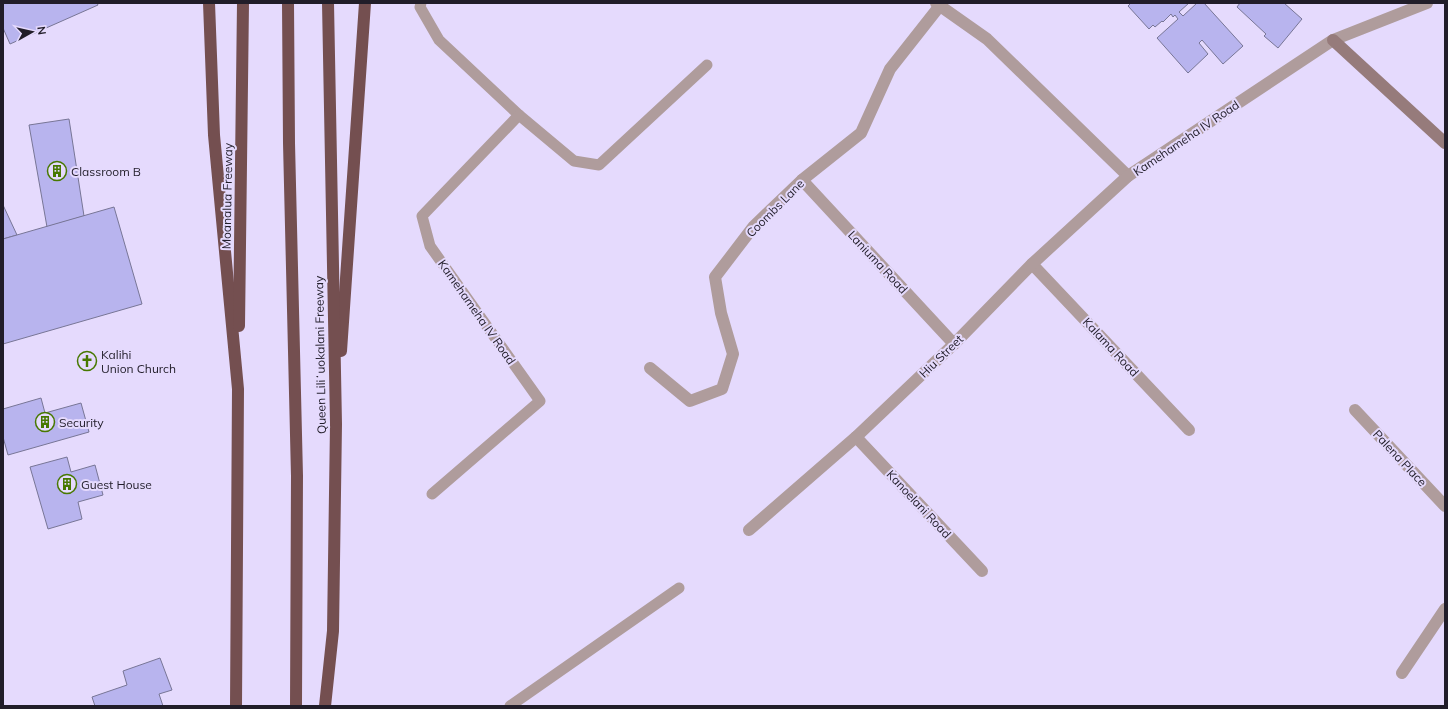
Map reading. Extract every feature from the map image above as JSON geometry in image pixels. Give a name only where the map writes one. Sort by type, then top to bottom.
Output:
[{"type":"highway","points":[[209,3],[214,135],[238,389],[236,706]]},
{"type":"highway","name":"Moanalua Freeway","points":[[238,389],[243,3]]},
{"type":"highway","points":[[288,3],[289,143],[297,476],[296,706]]},
{"type":"highway","name":"Queen Liliʻuokalani Freeway","points":[[325,706],[333,631],[336,424],[328,3]]},
{"type":"highway","points":[[336,424],[365,3]]},
{"type":"street","name":"Kamehameha IV Road","points":[[939,4],[987,38],[1128,176],[1333,40],[1427,3]]},
{"type":"street","name":"Coombs Lane","points":[[650,368],[690,401],[722,389],[732,354],[721,313],[716,277],[754,226],[802,180],[861,133],[890,69],[939,4]]},
{"type":"street","points":[[1333,40],[1445,143]]},
{"type":"street","name":"Hiu Street","points":[[748,530],[856,438],[954,344],[1032,264],[1128,176]]},
{"type":"street","name":"Laniuma Road","points":[[802,180],[954,344]]},
{"type":"street","name":"Kalama Road","points":[[1032,264],[1190,430]]},
{"type":"street","name":"Palena Place","points":[[1355,410],[1445,506]]},
{"type":"street","name":"Kanoelani Road","points":[[856,438],[982,571]]},
{"type":"street","points":[[1402,673],[1445,609]]},
{"type":"lane","points":[[421,3],[420,7],[439,40],[519,115],[574,161],[600,165],[707,65]]},
{"type":"lane","name":"Kamehameha IV Road","points":[[432,494],[540,401],[430,246],[422,216],[519,115]]},
{"type":"lane","points":[[510,706],[679,588]]},
{"type":"building","points":[[3,3],[97,3],[98,5],[10,44],[3,28]]},
{"type":"building","points":[[1131,3],[1189,3],[1179,12],[1183,16],[1197,3],[1204,3],[1243,46],[1223,64],[1202,40],[1199,43],[1208,54],[1188,73],[1157,38],[1178,19],[1175,15],[1173,17],[1171,14],[1163,22],[1162,21],[1155,27],[1153,25],[1149,29],[1128,6]]},
{"type":"building","points":[[1240,3],[1284,3],[1302,19],[1278,48],[1264,36],[1266,34],[1237,7]]},
{"type":"building","name":"Classroom B","points":[[69,119],[84,216],[47,227],[29,125]]},
{"type":"building","points":[[3,205],[17,235],[3,239]]},
{"type":"building","points":[[114,207],[142,304],[3,344],[3,239]]},
{"type":"building","name":"Security","points":[[41,398],[45,413],[81,403],[89,432],[8,455],[3,437],[3,409]]},
{"type":"building","name":"Guest House","points":[[67,457],[71,472],[95,465],[103,495],[78,502],[82,519],[48,529],[30,467]]},
{"type":"building","points":[[160,658],[172,690],[159,694],[163,706],[95,706],[92,697],[127,685],[123,671]]},
{"type":"place","name":"Classroom B","points":[[57,171]]},
{"type":"place","name":"Kalihi Union Church","points":[[87,361]]},
{"type":"place","name":"Security","points":[[45,422]]},
{"type":"place","name":"Guest House","points":[[67,484]]}]
